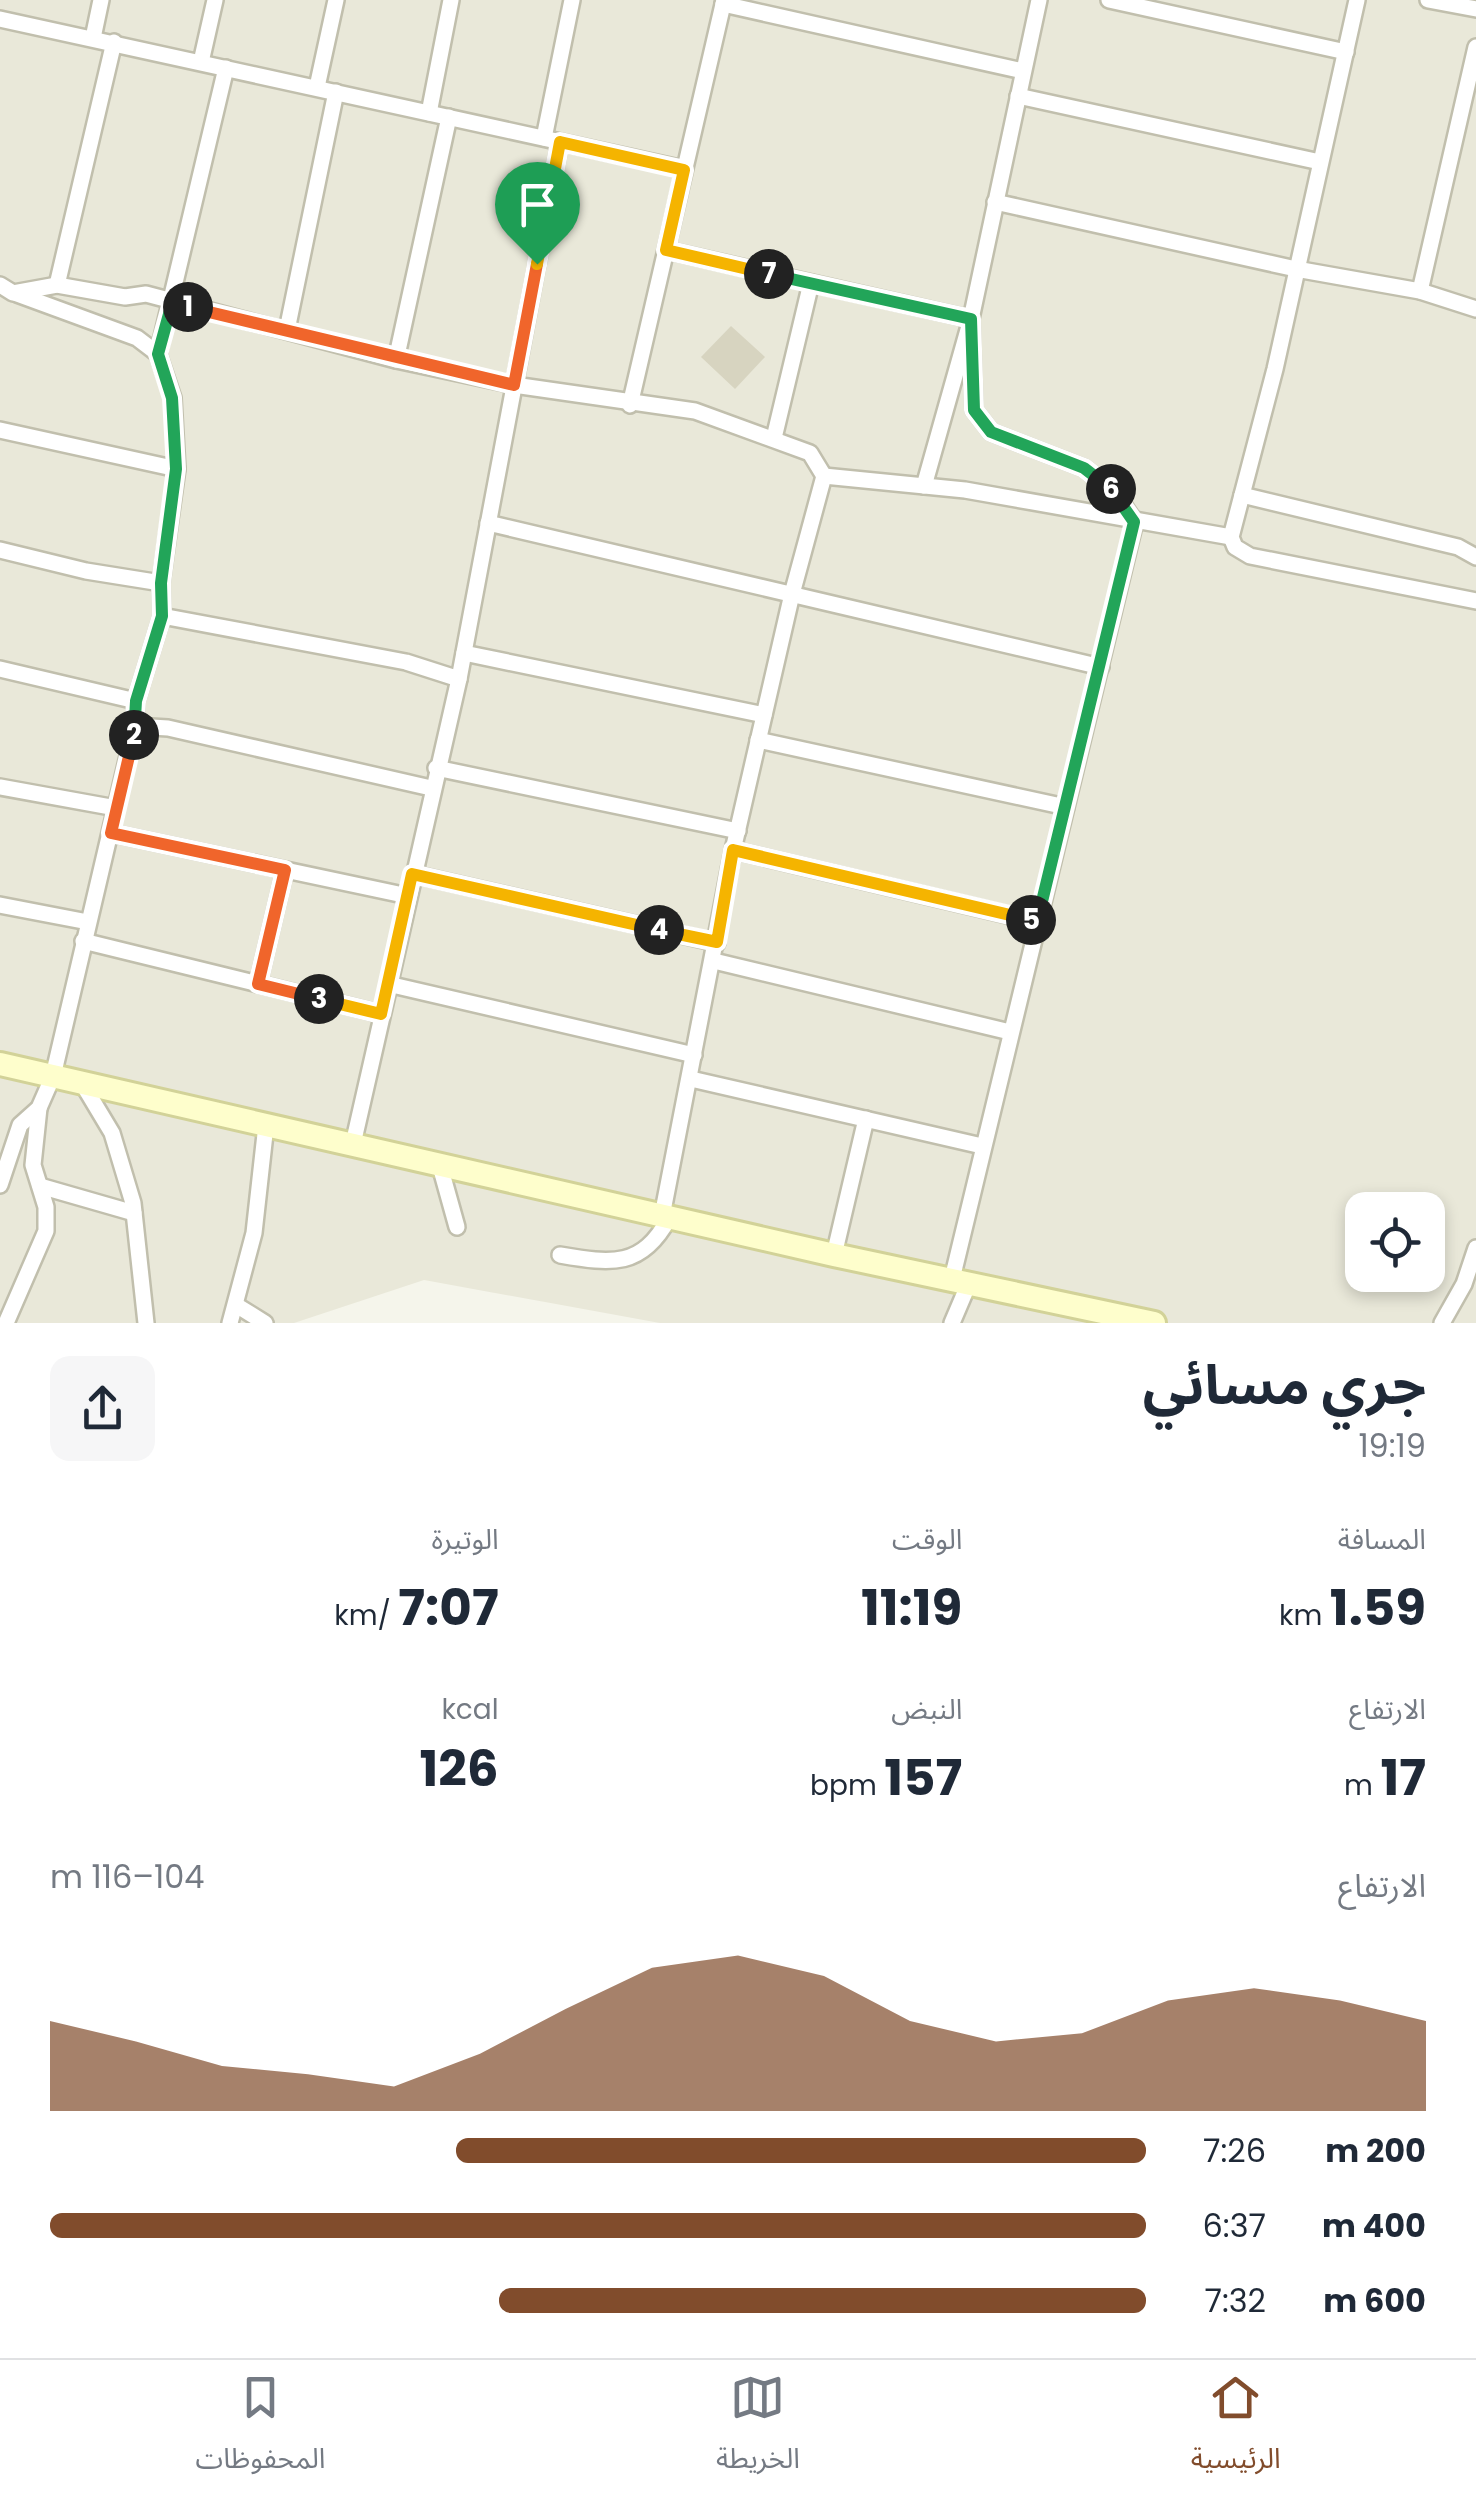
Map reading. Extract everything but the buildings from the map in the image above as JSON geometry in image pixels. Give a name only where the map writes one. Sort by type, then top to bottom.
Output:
[{"type":"street","points":[[92,38],[101,0]]},
{"type":"street","points":[[201,62],[215,0]]},
{"type":"street","points":[[317,88],[336,0]]},
{"type":"street","points":[[428,112],[452,0]]},
{"type":"street","points":[[353,1144],[464,653],[514,385],[572,0]]},
{"type":"street","points":[[924,486],[971,319],[1039,0]]},
{"type":"street","points":[[1110,0],[1346,52]]},
{"type":"street","points":[[1358,0],[1231,537],[1235,548],[1250,556],[1476,601]]},
{"type":"street","points":[[1428,0],[1476,10]]},
{"type":"street","points":[[630,405],[724,2],[1024,71]]},
{"type":"street","points":[[0,20],[684,170]]},
{"type":"street","points":[[56,285],[114,42]]},
{"type":"street","points":[[1420,291],[1476,47]]},
{"type":"street","points":[[6,1323],[46,1231],[32,1143],[39,1108],[54,1076],[82,941],[136,726],[136,701],[162,616],[161,583],[176,469],[172,398],[158,354],[226,68]]},
{"type":"street","points":[[286,330],[336,92]]},
{"type":"street","points":[[1018,96],[1320,162]]},
{"type":"street","points":[[396,360],[449,117]]},
{"type":"street","points":[[995,202],[1296,269],[1420,291],[1476,308]]},
{"type":"street","points":[[666,250],[971,319]]},
{"type":"street","points":[[774,438],[811,283]]},
{"type":"street","points":[[7,289],[56,285],[125,296],[146,294],[396,360],[630,405],[694,411],[810,453],[824,476],[792,594],[733,850],[666,1217],[650,1250],[637,1255],[598,1262],[560,1255]]},
{"type":"street","points":[[7,289],[137,338],[158,354]]},
{"type":"street","points":[[952,1323],[982,1146],[1134,522],[1114,491],[1084,468],[991,432],[974,410],[971,319]]},
{"type":"street","points":[[0,430],[176,469]]},
{"type":"street","points":[[824,476],[965,490],[1231,537]]},
{"type":"street","points":[[1242,494],[1458,546],[1476,557]]},
{"type":"street","points":[[488,523],[1101,667]]},
{"type":"street","points":[[0,550],[86,571],[161,583]]},
{"type":"street","points":[[162,616],[406,662],[459,679]]},
{"type":"street","points":[[464,653],[764,715]]},
{"type":"street","points":[[0,669],[136,701]]},
{"type":"street","points":[[136,726],[168,728],[431,788]]},
{"type":"street","points":[[758,740],[1066,807]]},
{"type":"street","points":[[436,768],[738,831]]},
{"type":"street","points":[[0,787],[116,808]]},
{"type":"street","points":[[111,833],[408,896]]},
{"type":"street","points":[[733,850],[1037,922]]},
{"type":"street","points":[[258,984],[285,870]]},
{"type":"street","points":[[412,874],[717,942]]},
{"type":"street","points":[[0,905],[88,922]]},
{"type":"street","points":[[82,941],[381,1014]]},
{"type":"street","points":[[714,960],[1010,1032]]},
{"type":"street","points":[[388,984],[694,1055]]},
{"type":"street","points":[[0,1064],[961,1281],[1065,1314],[1147,1322]]},
{"type":"street","points":[[691,1079],[982,1146]]},
{"type":"street","points":[[82,1083],[112,1133],[134,1213],[146,1323]]},
{"type":"street","points":[[0,1185],[20,1125],[39,1108]]},
{"type":"street","points":[[834,1255],[866,1119]]},
{"type":"street","points":[[230,1323],[258,1205],[266,1125]]},
{"type":"street","points":[[440,1166],[457,1227]]},
{"type":"street","points":[[40,1186],[134,1213]]},
{"type":"street","points":[[1442,1323],[1464,1284],[1476,1248]]},
{"type":"street","points":[[236,1305],[266,1323]]},
{"type":"shaded area","points":[[0,0],[1476,0],[1476,1323],[660,1323],[424,1280],[294,1323],[0,1323]]},
{"type":"route","points":[[560,142],[684,170],[666,250],[971,319],[974,410],[991,432],[1084,468],[1114,491],[1134,522],[1037,922],[733,850],[717,942],[412,874],[381,1014],[258,984],[285,870],[111,833],[136,726],[136,701],[162,616],[161,583],[178,450],[172,398],[158,354],[172,303],[396,360],[514,385],[537,264],[560,142]]}]
